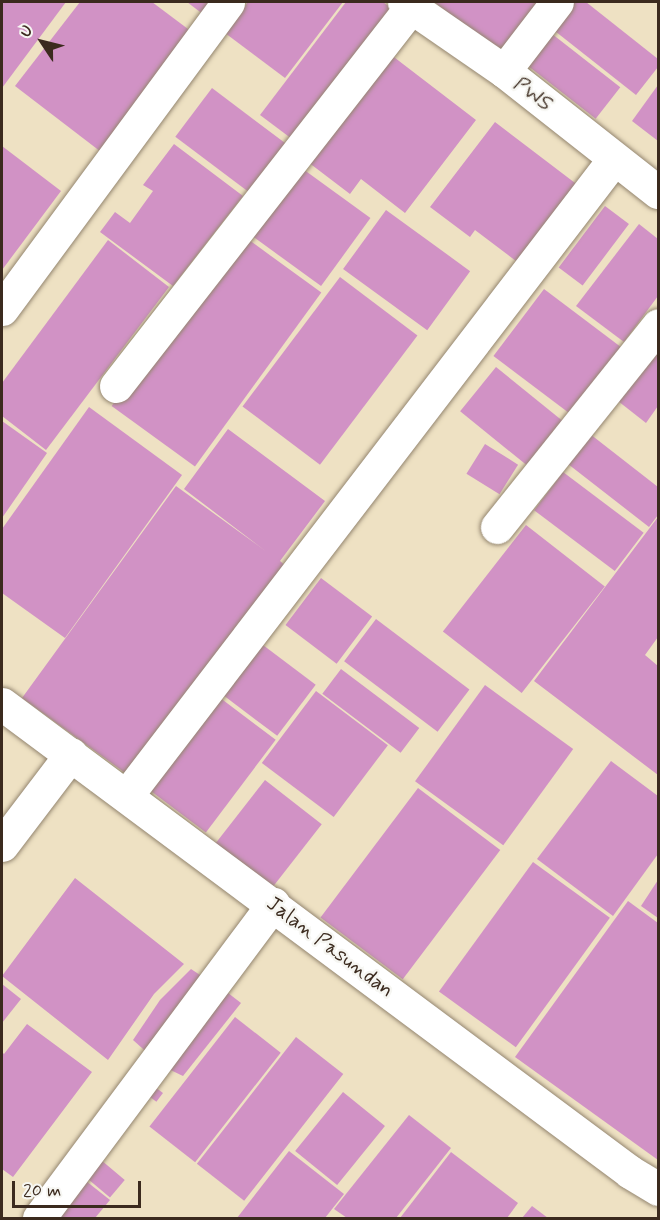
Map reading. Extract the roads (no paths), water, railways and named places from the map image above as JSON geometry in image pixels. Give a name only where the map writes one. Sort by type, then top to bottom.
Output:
[{"type":"street","points":[[2,309],[228,2]]},
{"type":"street","points":[[504,71],[556,2]]},
{"type":"street","points":[[116,386],[407,4]]},
{"type":"street","name":"PWS","points":[[407,4],[504,71],[658,192]]},
{"type":"street","points":[[127,795],[614,159]]},
{"type":"street","points":[[497,527],[658,325]]},
{"type":"street","name":"Jalan Pasundan","points":[[2,704],[630,1172],[658,1189]]},
{"type":"street","points":[[2,845],[71,754]]},
{"type":"street","points":[[39,1218],[273,904]]}]
